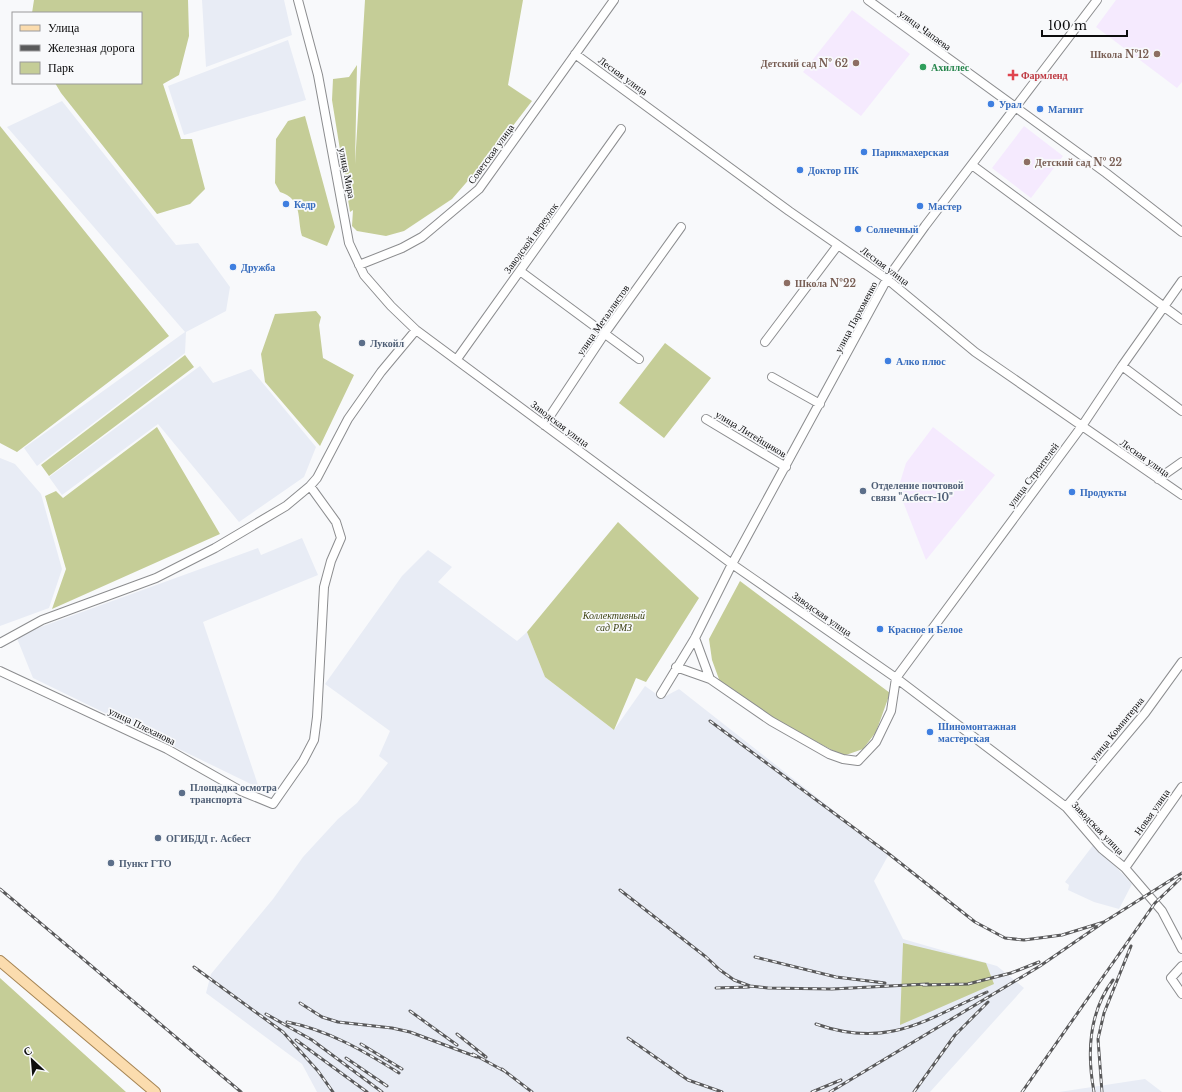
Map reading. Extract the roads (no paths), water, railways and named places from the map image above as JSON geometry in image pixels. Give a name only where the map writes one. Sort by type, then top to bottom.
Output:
[{"type":"main road","points":[[0,961],[155,1092]]},
{"type":"street","name":"улица Мира","points":[[298,0],[318,75],[349,243],[364,275],[416,330]]},
{"type":"street","name":"Советская улица","points":[[359,265],[402,248],[422,237],[479,189],[614,0]]},
{"type":"street","name":"улица Чапаева","points":[[868,0],[1106,173],[1182,232]]},
{"type":"street","name":"улица Пархоменко","points":[[661,694],[676,666],[694,638],[732,564],[888,280],[925,226],[1097,0]]},
{"type":"street","name":"Лесная улица","points":[[575,54],[888,280],[975,352],[1182,495]]},
{"type":"street","name":"Заводской переулок","points":[[457,359],[621,129]]},
{"type":"street","points":[[972,165],[1182,320]]},
{"type":"street","name":"улица Металлистов","points":[[544,425],[605,333],[681,227]]},
{"type":"street","points":[[765,342],[838,245]]},
{"type":"street","points":[[520,271],[639,359]]},
{"type":"street","name":"улица Строителей","points":[[896,678],[1082,426],[1182,281]]},
{"type":"street","points":[[0,643],[42,620],[156,578],[215,548],[286,506],[310,486],[317,478],[348,419],[381,372],[416,330]]},
{"type":"street","name":"Заводская улица","points":[[416,330],[732,564],[896,678],[1066,808],[1102,849],[1124,868],[1162,911],[1182,949]]},
{"type":"street","points":[[1122,366],[1182,411]]},
{"type":"street","points":[[772,377],[820,404]]},
{"type":"street","name":"улица Литейщиков","points":[[706,418],[786,467]]},
{"type":"street","points":[[1158,479],[1182,462]]},
{"type":"street","name":"улица Плеханова","points":[[0,671],[167,748],[241,791],[273,804],[303,761],[314,740],[317,717],[324,587],[331,561],[341,538],[336,522],[310,486]]},
{"type":"street","points":[[694,638],[710,679]]},
{"type":"street","name":"улица Коминтерна","points":[[1066,808],[1145,712],[1182,662]]},
{"type":"street","points":[[676,666],[710,679],[771,721],[829,754],[843,759],[858,760],[876,742],[891,711],[896,678]]},
{"type":"street","name":"Новая улица","points":[[1124,868],[1182,787]]},
{"type":"street","points":[[1182,966],[1171,978],[1182,994]]},
{"type":"railway","points":[[710,721],[889,854],[975,922],[1005,938],[1024,940],[1062,935],[1104,922]]},
{"type":"railway","points":[[830,1092],[1040,966],[1104,922],[1182,873]]},
{"type":"railway","points":[[1022,1092],[1155,903],[1180,879]]},
{"type":"railway","points":[[0,889],[241,1092]]},
{"type":"railway","points":[[620,890],[706,957],[720,970],[734,980],[750,986],[768,988],[832,989],[928,984]]},
{"type":"railway","points":[[1102,1092],[1098,1039],[1104,1013],[1131,946]]},
{"type":"railway","points":[[755,957],[836,977],[885,983]]},
{"type":"railway","points":[[923,985],[968,984],[1011,973],[1039,962]]},
{"type":"railway","points":[[194,967],[283,1032],[318,1071],[333,1092]]},
{"type":"railway","points":[[1094,1092],[1091,1063],[1092,1034],[1099,1006],[1105,992],[1113,980]]},
{"type":"railway","points":[[716,988],[749,987]]},
{"type":"railway","points":[[816,1024],[841,1031],[864,1034],[885,1033],[904,1028],[944,1013],[987,992]]},
{"type":"railway","points":[[914,1092],[955,1035],[988,1002]]},
{"type":"railway","points":[[300,1003],[322,1017],[338,1022],[392,1028],[410,1032],[477,1057]]},
{"type":"railway","points":[[410,1011],[457,1045]]},
{"type":"railway","points":[[266,1014],[312,1040],[382,1092]]},
{"type":"railway","points":[[287,1022],[317,1030],[345,1042],[399,1073]]},
{"type":"railway","points":[[457,1034],[486,1057]]},
{"type":"railway","points":[[628,1038],[688,1080],[722,1092]]},
{"type":"railway","points":[[296,1040],[367,1092]]},
{"type":"railway","points":[[361,1044],[402,1069]]},
{"type":"railway","points":[[473,1054],[506,1072]]},
{"type":"railway","points":[[346,1058],[387,1086]]},
{"type":"railway","points":[[502,1069],[532,1092]]},
{"type":"railway","points":[[812,1092],[841,1080]]},
{"type":"place","name":"Школа №12","points":[[1157,54]]},
{"type":"place","name":"Детский сад № 62","points":[[856,63]]},
{"type":"place","name":"Ахиллес","points":[[923,67]]},
{"type":"place","name":"Фармленд","points":[[1013,75]]},
{"type":"place","name":"Урал","points":[[991,104]]},
{"type":"place","name":"Магнит","points":[[1040,109]]},
{"type":"place","name":"Парикмахерская","points":[[864,152]]},
{"type":"place","name":"Детский сад № 22","points":[[1027,162]]},
{"type":"place","name":"Доктор ПК","points":[[800,170]]},
{"type":"place","name":"Кедр","points":[[286,204]]},
{"type":"place","name":"Мастер","points":[[920,206]]},
{"type":"place","name":"Солнечный","points":[[858,229]]},
{"type":"place","name":"Дружба","points":[[233,267]]},
{"type":"place","name":"Школа №22","points":[[787,283]]},
{"type":"place","name":"Лукойл","points":[[362,343]]},
{"type":"place","name":"Алко плюс","points":[[888,361]]},
{"type":"place","name":"Отделение почтовой связи \"Асбест-10\"","points":[[863,491]]},
{"type":"place","name":"Продукты","points":[[1072,492]]},
{"type":"place","name":"Красное и Белое","points":[[880,629]]},
{"type":"place","name":"Шиномонтажная мастерская","points":[[930,732]]},
{"type":"place","name":"Площадка осмотра транспорта","points":[[182,793]]},
{"type":"place","name":"ОГИБДД г. Асбест","points":[[158,838]]},
{"type":"place","name":"Пункт ГТО","points":[[111,863]]},
{"type":"park label","name":"Коллективный сад РМЗ","points":[[614,620]]}]
